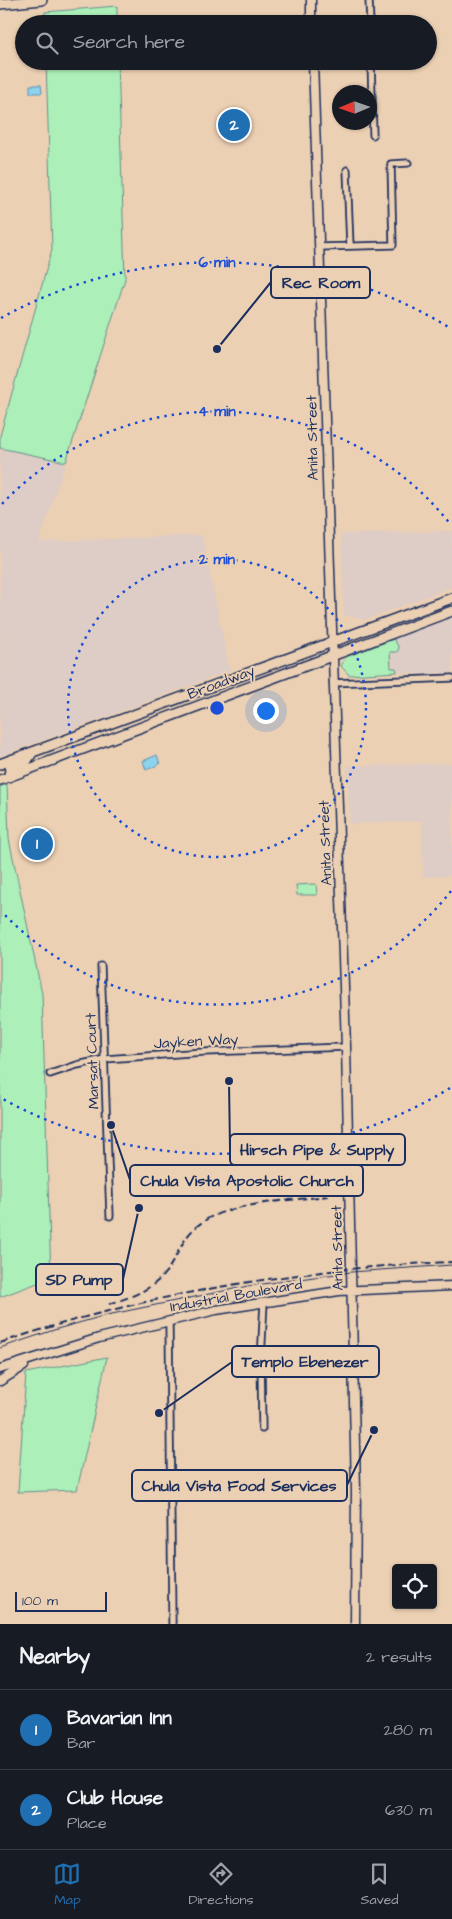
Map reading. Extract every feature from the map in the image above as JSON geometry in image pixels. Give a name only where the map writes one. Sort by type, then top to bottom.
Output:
[{"type":"main road","points":[[0,4],[42,0]]},
{"type":"main road","name":"Broadway","points":[[0,765],[452,598]]},
{"type":"main road","name":"Broadway","points":[[0,780],[452,611]]},
{"type":"main road","points":[[140,713],[145,726]]},
{"type":"main road","points":[[9,777],[10,768],[26,762],[32,752]]},
{"type":"main road","points":[[0,765],[0,771]]},
{"type":"street","points":[[310,0],[311,15]]},
{"type":"street","points":[[369,0],[370,15]]},
{"type":"street","name":"Anita Street","points":[[313,70],[346,1047],[356,1490],[355,1624]]},
{"type":"street","points":[[371,70],[373,136]]},
{"type":"street","points":[[320,247],[393,245],[391,164],[408,163]]},
{"type":"street","points":[[348,170],[350,246]]},
{"type":"street","points":[[333,683],[452,678]]},
{"type":"street","name":"Marsat Court","points":[[101,966],[110,1216]]},
{"type":"street","name":"Jayken Way","points":[[50,1074],[104,1059],[204,1052],[346,1047]]},
{"type":"street","name":"Industrial Boulevard","points":[[0,1369],[99,1338],[169,1320],[264,1302],[321,1293],[452,1286]]},
{"type":"street","points":[[262,1429],[260,1360],[264,1302]]},
{"type":"street","points":[[169,1320],[172,1624]]},
{"type":"street","name":"Industrial Boulevard","points":[[0,1381],[31,1360]]},
{"type":"shaded area","points":[[0,448],[66,462],[39,542],[202,535],[230,671],[0,756]]},
{"type":"shaded area","points":[[452,531],[452,587],[365,620],[344,615],[341,534]]},
{"type":"shaded area","points":[[452,617],[452,673],[420,674],[397,672],[396,668],[391,669],[390,651],[397,652],[399,648],[394,639]]},
{"type":"shaded area","points":[[452,763],[452,876],[423,877],[422,821],[350,824],[347,766]]},
{"type":"green space","points":[[117,6],[117,15],[45,15],[45,12]]},
{"type":"green space","points":[[46,70],[118,70],[125,279],[66,462],[0,448],[0,436],[52,249]]},
{"type":"green space","points":[[394,639],[399,648],[397,652],[390,652],[391,668],[396,668],[397,672],[349,675],[341,666],[346,657]]},
{"type":"green space","points":[[7,784],[9,839],[42,994],[51,1278],[0,1297],[0,787]]},
{"type":"green space","points":[[316,884],[317,895],[297,895],[296,885]]},
{"type":"green space","points":[[107,1357],[77,1490],[18,1492],[26,1373]]},
{"type":"water","points":[[30,85],[41,85],[42,93],[30,93]]},
{"type":"water","points":[[157,755],[160,764],[146,770],[143,761]]},
{"type":"tram line","points":[[0,1348],[107,1315],[248,1286],[351,1272],[452,1265]]},
{"type":"railway","points":[[109,1304],[147,1289],[160,1279],[190,1233],[204,1221],[215,1215],[263,1203],[328,1196]]},
{"type":"railway","points":[[0,1343],[110,1311],[166,1297],[223,1286],[338,1270],[452,1262]]},
{"type":"place","name":"Club House","points":[[234,125]]},
{"type":"place","name":"Rec Room","points":[[217,349]]},
{"type":"place","name":"Bavarian Inn","points":[[37,844]]},
{"type":"place","name":"Hirsch Pipe & Supply","points":[[229,1081]]},
{"type":"place","name":"Chula Vista Apostolic Church","points":[[111,1125]]},
{"type":"place","name":"SD Pump","points":[[139,1208]]},
{"type":"place","name":"Templo Ebenezer","points":[[159,1413]]},
{"type":"place","name":"Chula Vista Food Services","points":[[374,1430]]}]
